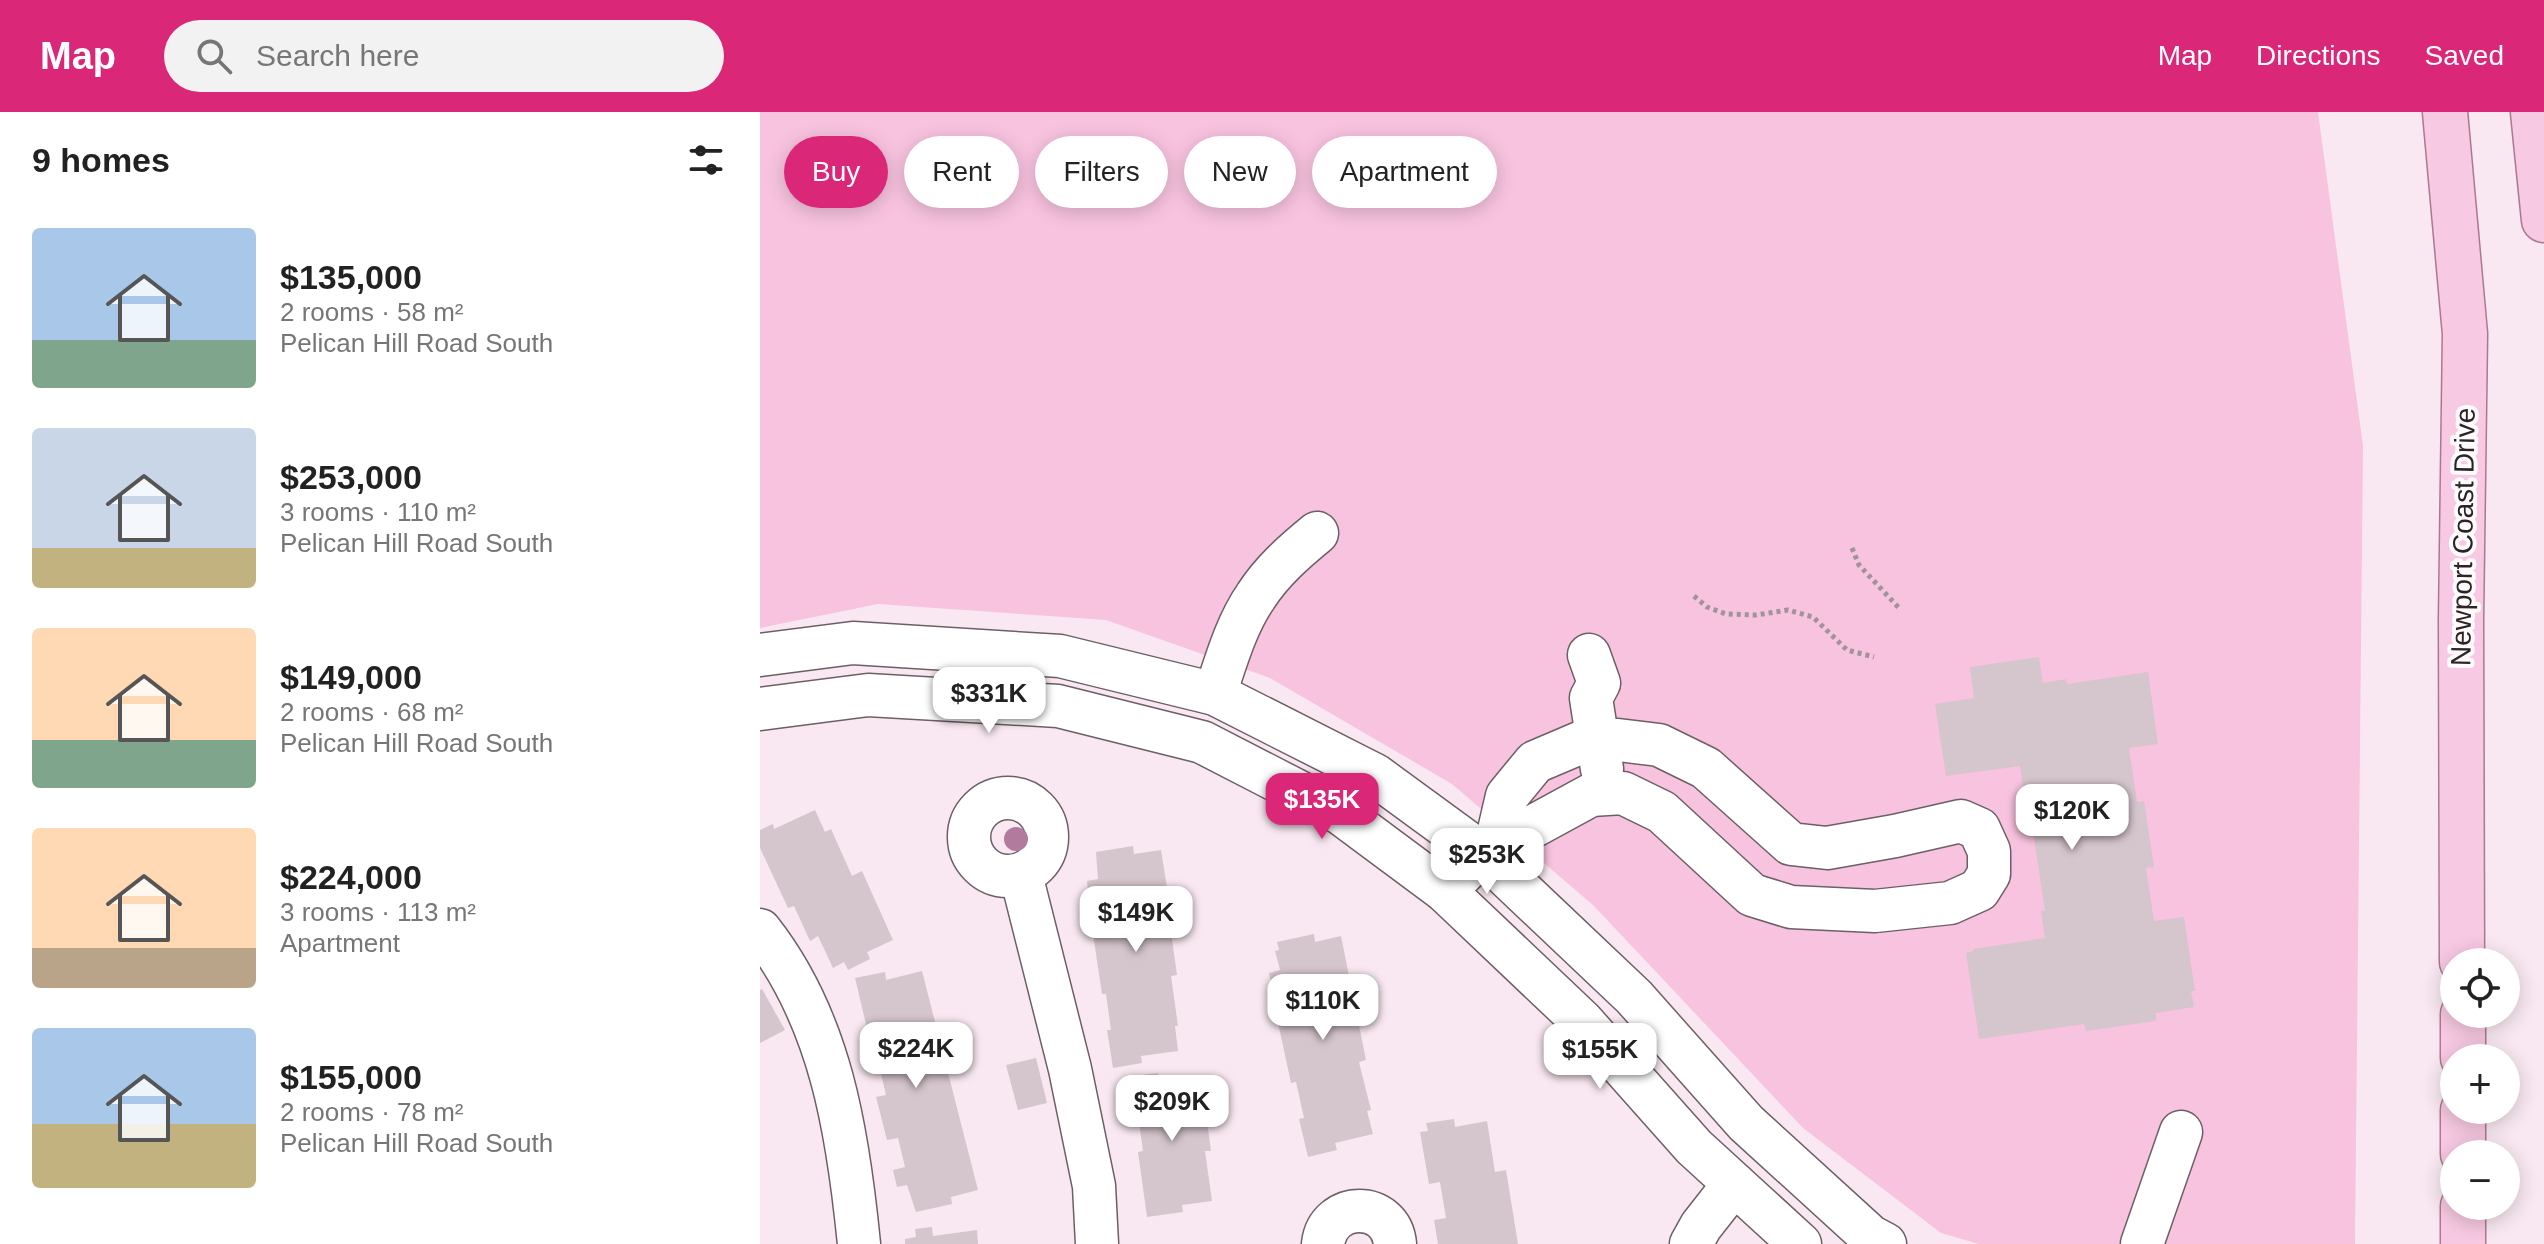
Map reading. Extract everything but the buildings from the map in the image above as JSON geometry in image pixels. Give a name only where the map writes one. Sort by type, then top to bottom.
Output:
[{"type":"main road","name":"Newport Coast Drive","points":[[2445,112],[2465,334],[2461,620],[2462,948]]},
{"type":"main road","points":[[2533,112],[2543,205]]},
{"type":"main road","points":[[2463,1220],[2463,1244]]},
{"type":"street","points":[[1215,694],[1235,636],[1256,596],[1288,557],[1317,533]]},
{"type":"street","points":[[760,655],[853,643],[1060,656],[1215,694],[1375,775],[1490,847],[1634,997],[1746,1123],[1870,1236],[1885,1244]]},
{"type":"street","points":[[1583,674],[1605,794]]},
{"type":"street","points":[[760,709],[868,695],[1058,706],[1202,742],[1340,813],[1445,891],[1582,1021],[1694,1147],[1800,1244]]},
{"type":"street","points":[[1445,891],[1490,847],[1591,795],[1623,793],[1662,812],[1752,895],[1791,907],[1875,911],[1950,903],[1979,890],[1989,874],[1989,851],[1979,829],[1961,821],[1827,848],[1791,844],[1706,768],[1659,745],[1618,740],[1582,742],[1535,762],[1507,796],[1490,847]]},
{"type":"street","points":[[1021,875],[1070,1069],[1094,1186],[1097,1244]]},
{"type":"street","points":[[760,930],[778,953],[815,1024],[830,1072],[850,1160],[859,1244]]},
{"type":"street","points":[[2142,1244],[2181,1132]]},
{"type":"street","points":[[1691,1244],[1734,1184]]},
{"type":"street","points":[[1323,1244],[1328,1227],[1336,1217],[1359,1210],[1381,1217],[1389,1226],[1395,1244]]},
{"type":"path","points":[[1852,548],[1859,565],[1899,608]]},
{"type":"path","points":[[1694,596],[1707,607],[1726,614],[1756,615],[1788,610],[1813,617],[1847,650],[1874,657]]},
{"type":"shaded area","points":[[760,112],[2318,112],[2363,446],[2355,1244],[1979,1244],[1941,1233],[1803,1128],[1594,906],[1452,784],[1270,678],[1106,620],[878,604],[760,628]]}]
